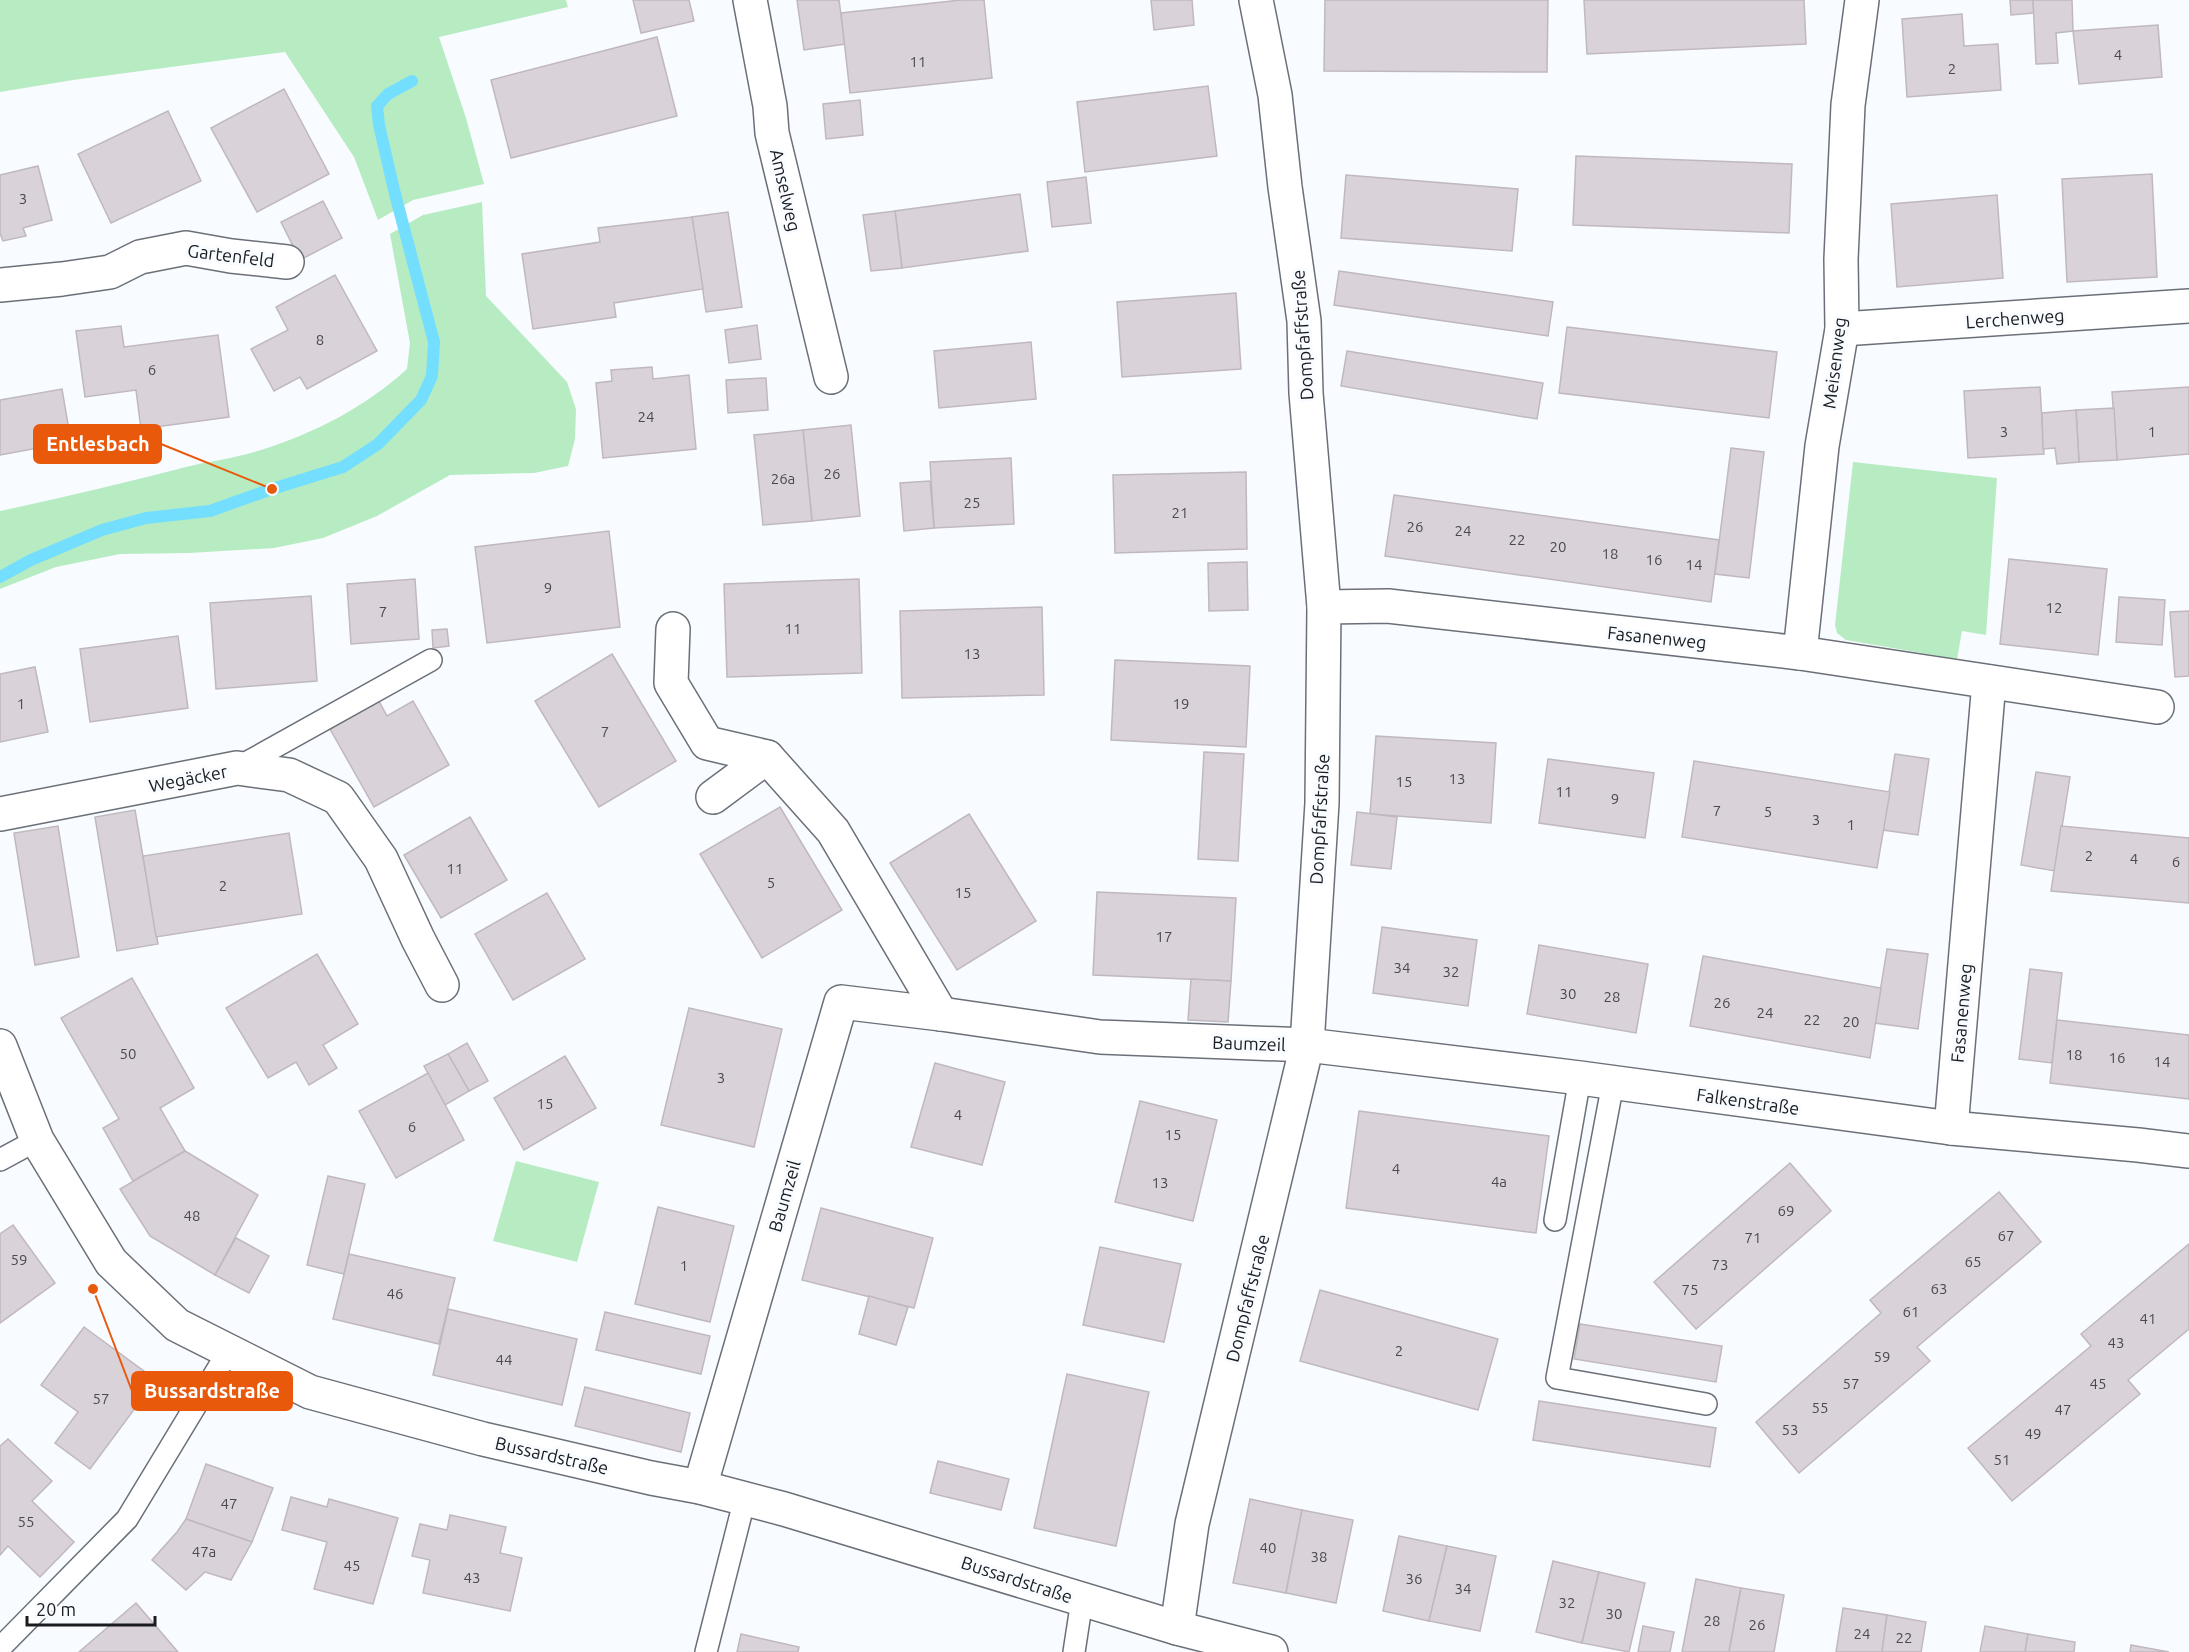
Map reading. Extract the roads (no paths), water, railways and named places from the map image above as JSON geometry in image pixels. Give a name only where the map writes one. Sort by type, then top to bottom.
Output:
[{"type":"street","name":"Amselweg","points":[[750,0],[770,106],[772,133],[831,377]]},
{"type":"street","name":"Dompfaffstraße","points":[[1177,1628],[1192,1524],[1307,1045],[1322,803],[1324,607],[1306,393],[1304,321],[1275,95],[1256,0]]},
{"type":"street","name":"Meisenweg","points":[[1800,653],[1822,446],[1842,329],[1841,259],[1848,105],[1862,0]]},
{"type":"street","name":"Gartenfeld","points":[[0,285],[110,272],[140,257],[186,248],[287,262]]},
{"type":"street","name":"Lerchenweg","points":[[1842,329],[2189,306]]},
{"type":"street","name":"Fasanenweg","points":[[1324,607],[1388,606],[1800,653],[2157,707]]},
{"type":"street","points":[[673,629],[671,684],[707,743],[767,757],[845,824],[941,1014]]},
{"type":"street","name":"Fasanenweg","points":[[1951,1128],[1989,682]]},
{"type":"street","points":[[713,797],[767,757]]},
{"type":"street","name":"Wegäcker","points":[[0,814],[237,768],[289,775],[338,798],[381,859],[442,985]]},
{"type":"street","name":"Baumzeil","points":[[700,1487],[841,1002],[1100,1037],[1307,1045]]},
{"type":"street","name":"Falkenstraße","points":[[1307,1045],[1580,1078],[1951,1128],[2138,1144],[2189,1151]]},
{"type":"street","name":"Bussardstraße","points":[[0,1046],[37,1140],[111,1262],[177,1325],[310,1392],[483,1439],[745,1498],[1177,1628],[1271,1652]]},
{"type":"lane","points":[[237,768],[431,660]]},
{"type":"lane","points":[[1555,1220],[1580,1078]]},
{"type":"lane","points":[[1613,1083],[1557,1378],[1706,1404]]},
{"type":"lane","points":[[0,1160],[37,1140]]},
{"type":"lane","points":[[0,1648],[127,1519],[228,1352]]},
{"type":"lane","points":[[705,1652],[745,1498]]},
{"type":"lane","name":"Bussardstraße","points":[[1074,1652],[1082,1600]]},
{"type":"waterway","points":[[0,577],[31,560],[102,530],[146,518],[210,511],[343,467],[378,444],[421,400],[432,376],[434,342],[395,194],[379,125],[377,106],[388,94],[412,81]]},
{"type":"place","name":"Entlesbach","points":[[272,489]]},
{"type":"place","name":"Bussardstraße","points":[[93,1289]]}]
